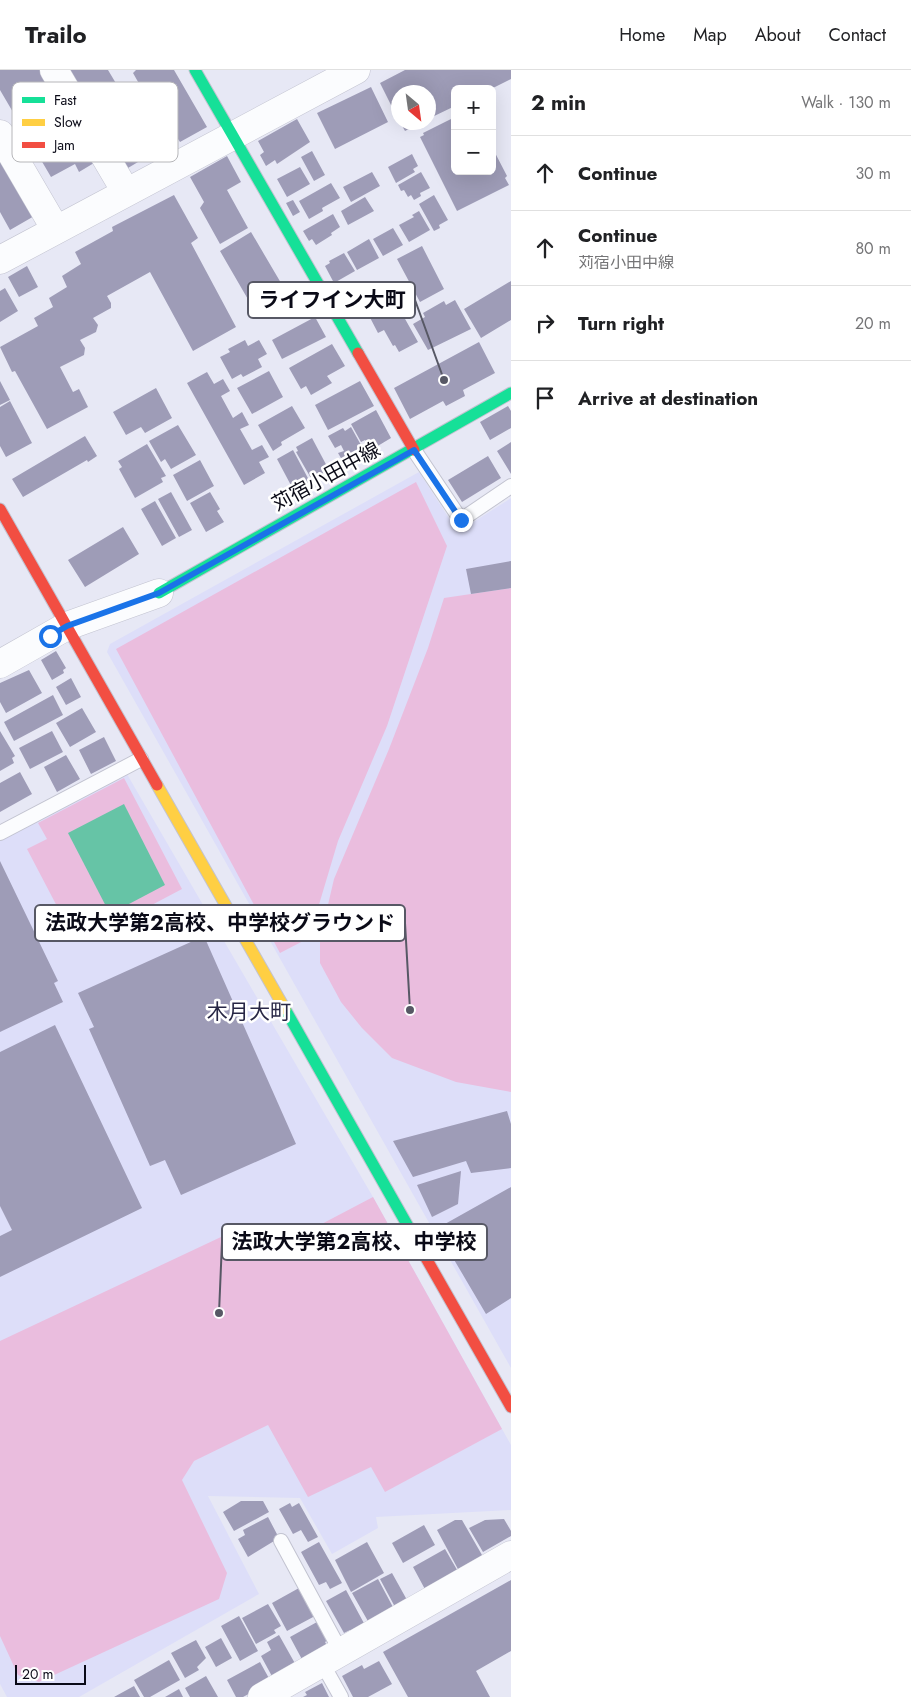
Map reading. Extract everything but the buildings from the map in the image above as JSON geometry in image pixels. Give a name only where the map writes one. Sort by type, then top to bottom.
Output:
[{"type":"street","points":[[54,70],[61,82]]},
{"type":"street","points":[[195,70],[414,450]]},
{"type":"street","points":[[0,260],[232,134],[356,70]]},
{"type":"street","points":[[0,134],[12,155]]},
{"type":"street","points":[[16,162],[56,230]]},
{"type":"street","points":[[108,162],[126,192]]},
{"type":"street","name":"苅宿小田中線","points":[[159,593],[414,450],[511,393]]},
{"type":"street","points":[[0,510],[511,1407]]},
{"type":"street","points":[[0,664],[67,626],[159,593]]},
{"type":"street","points":[[262,1697],[511,1555]]},
{"type":"lane","points":[[414,450],[461,520],[511,486]]},
{"type":"lane","points":[[0,833],[141,759]]},
{"type":"lane","points":[[281,1541],[331,1657],[341,1697]]},
{"type":"shaded area","points":[[419,472],[458,532],[511,498],[511,1368],[107,652],[110,644]]},
{"type":"shaded area","points":[[416,482],[447,546],[387,726],[338,841],[309,938],[280,953],[116,649]]},
{"type":"shaded area","points":[[511,588],[511,1092],[456,1082],[392,1058],[362,1028],[341,1002],[320,963],[320,939],[334,879],[389,749],[428,648],[444,598]]},
{"type":"shaded area","points":[[124,769],[373,1197],[511,1445],[511,1510],[376,1517],[378,1528],[332,1554],[300,1498],[208,1496],[259,1594],[79,1697],[7,1697],[0,1684],[0,835]]},
{"type":"shaded area","points":[[124,778],[182,889],[95,935],[89,924],[71,933],[27,849],[47,839],[38,823]]},
{"type":"shaded area","points":[[124,804],[165,885],[110,914],[68,833]]},
{"type":"shaded area","points":[[373,1197],[502,1429],[385,1492],[371,1467],[308,1497],[268,1425],[194,1461],[182,1480],[227,1573],[219,1599],[39,1682],[18,1675],[0,1636],[0,1341],[238,1229],[255,1259]]},
{"type":"traffic: fast","points":[[195,70],[358,353]]},
{"type":"traffic: fast","points":[[159,593],[511,393]]},
{"type":"traffic: fast","points":[[285,1009],[422,1251]]},
{"type":"traffic: slow","points":[[157,785],[285,1009]]},
{"type":"traffic: jam","points":[[358,353],[414,450]]},
{"type":"traffic: jam","points":[[0,509],[157,785]]},
{"type":"traffic: jam","points":[[422,1251],[511,1407]]},
{"type":"place","name":"ライフイン大町","points":[[444,380]]},
{"type":"place","name":"法政大学第2高校、中学校グラウンド","points":[[410,1010]]},
{"type":"place","name":"法政大学第2高校、中学校","points":[[219,1313]]},
{"type":"district","name":"木月大町","points":[[249,1012]]},
{"type":"route","points":[[50,636],[67,626],[159,593],[414,450],[461,520]]}]
